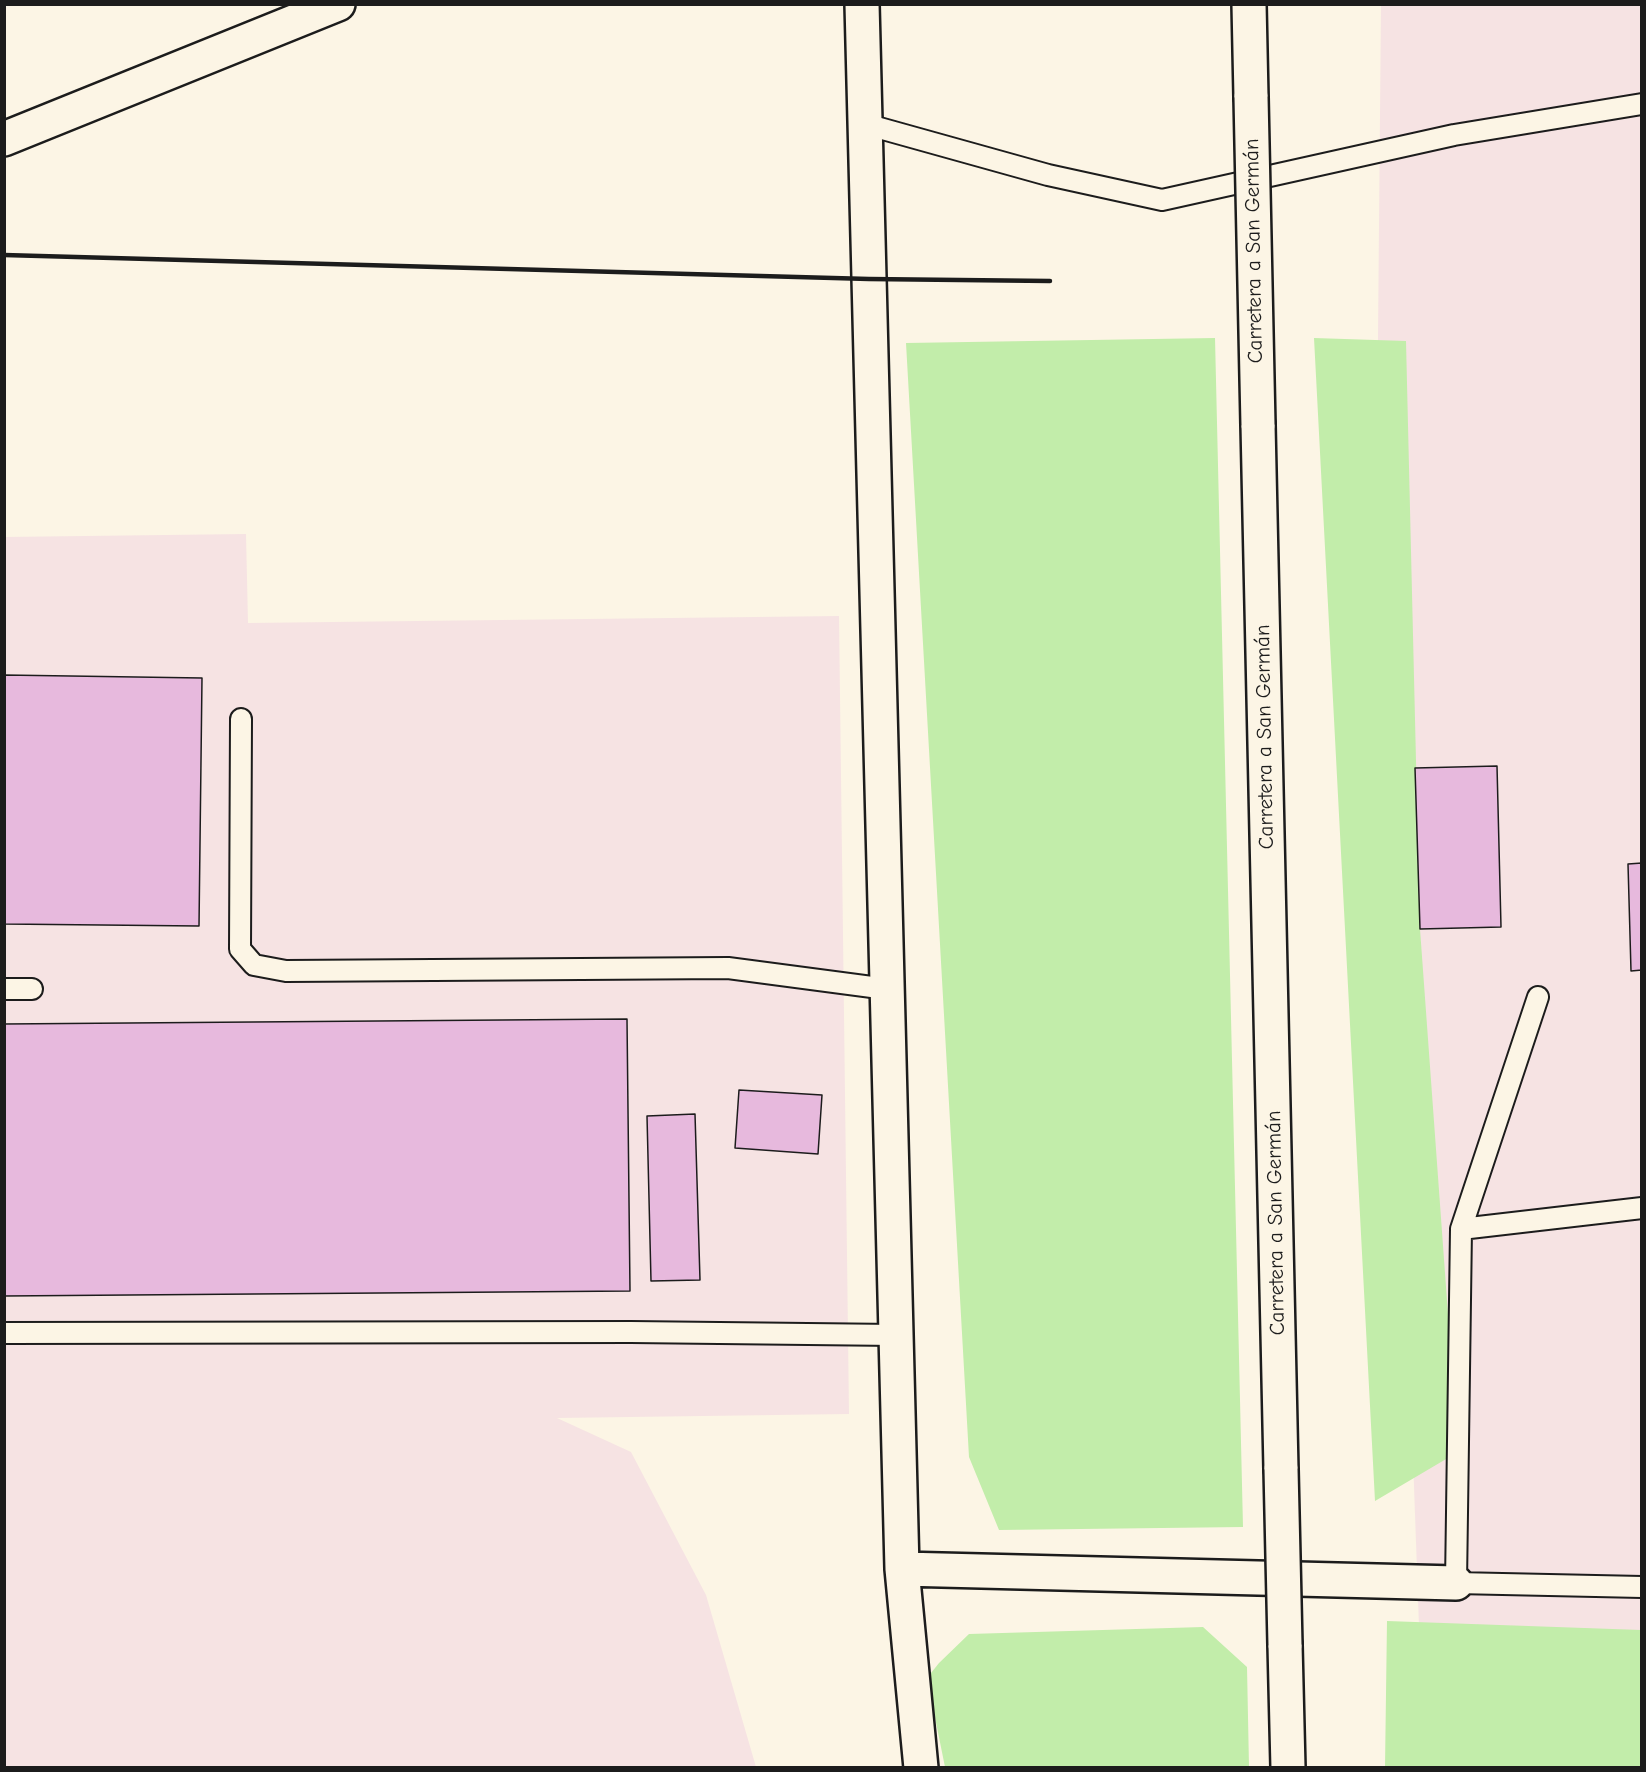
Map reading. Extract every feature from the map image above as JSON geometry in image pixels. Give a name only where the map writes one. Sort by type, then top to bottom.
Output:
[{"type":"street","points":[[4,140],[338,4]]},
{"type":"street","points":[[862,4],[902,1569],[921,1767]]},
{"type":"street","name":"Carretera a San Germán","points":[[1249,4],[1288,1767]]},
{"type":"street","points":[[902,1569],[1456,1582]]},
{"type":"lane","points":[[865,124],[1048,175],[1161,200],[1454,135],[1641,104]]},
{"type":"lane","points":[[241,719],[240,949],[254,965],[286,971],[728,968],[887,989]]},
{"type":"lane","points":[[4,989],[32,989]]},
{"type":"lane","points":[[1538,997],[1461,1229],[1456,1582],[1641,1587]]},
{"type":"lane","points":[[1461,1229],[1641,1208]]},
{"type":"lane","points":[[4,1333],[631,1332],[896,1335]]},
{"type":"shaded area","points":[[1381,5],[1641,5],[1641,1767],[1424,1767],[1377,446]]},
{"type":"shaded area","points":[[246,534],[248,623],[839,616],[849,1414],[557,1418],[631,1452],[706,1595],[756,1767],[5,1767],[4,537]]},
{"type":"green space","points":[[1215,338],[1243,1527],[999,1530],[969,1457],[906,343]]},
{"type":"green space","points":[[1314,338],[1406,341],[1420,929],[1458,1452],[1375,1501]]},
{"type":"green space","points":[[1387,1621],[1641,1630],[1641,1767],[1385,1767]]},
{"type":"green space","points":[[1203,1627],[1247,1667],[1249,1767],[945,1767],[927,1678],[969,1634]]},
{"type":"building","points":[[4,675],[202,678],[199,926],[4,924]]},
{"type":"building","points":[[1497,766],[1501,927],[1420,929],[1415,768]]},
{"type":"building","points":[[1642,863],[1642,970],[1631,971],[1628,864]]},
{"type":"building","points":[[627,1019],[630,1291],[4,1296],[4,1024]]},
{"type":"building","points":[[739,1090],[822,1095],[818,1154],[735,1148]]},
{"type":"building","points":[[695,1114],[700,1280],[651,1281],[647,1116]]},
{"type":"railway","points":[[4,255],[869,279],[1050,281]]}]
